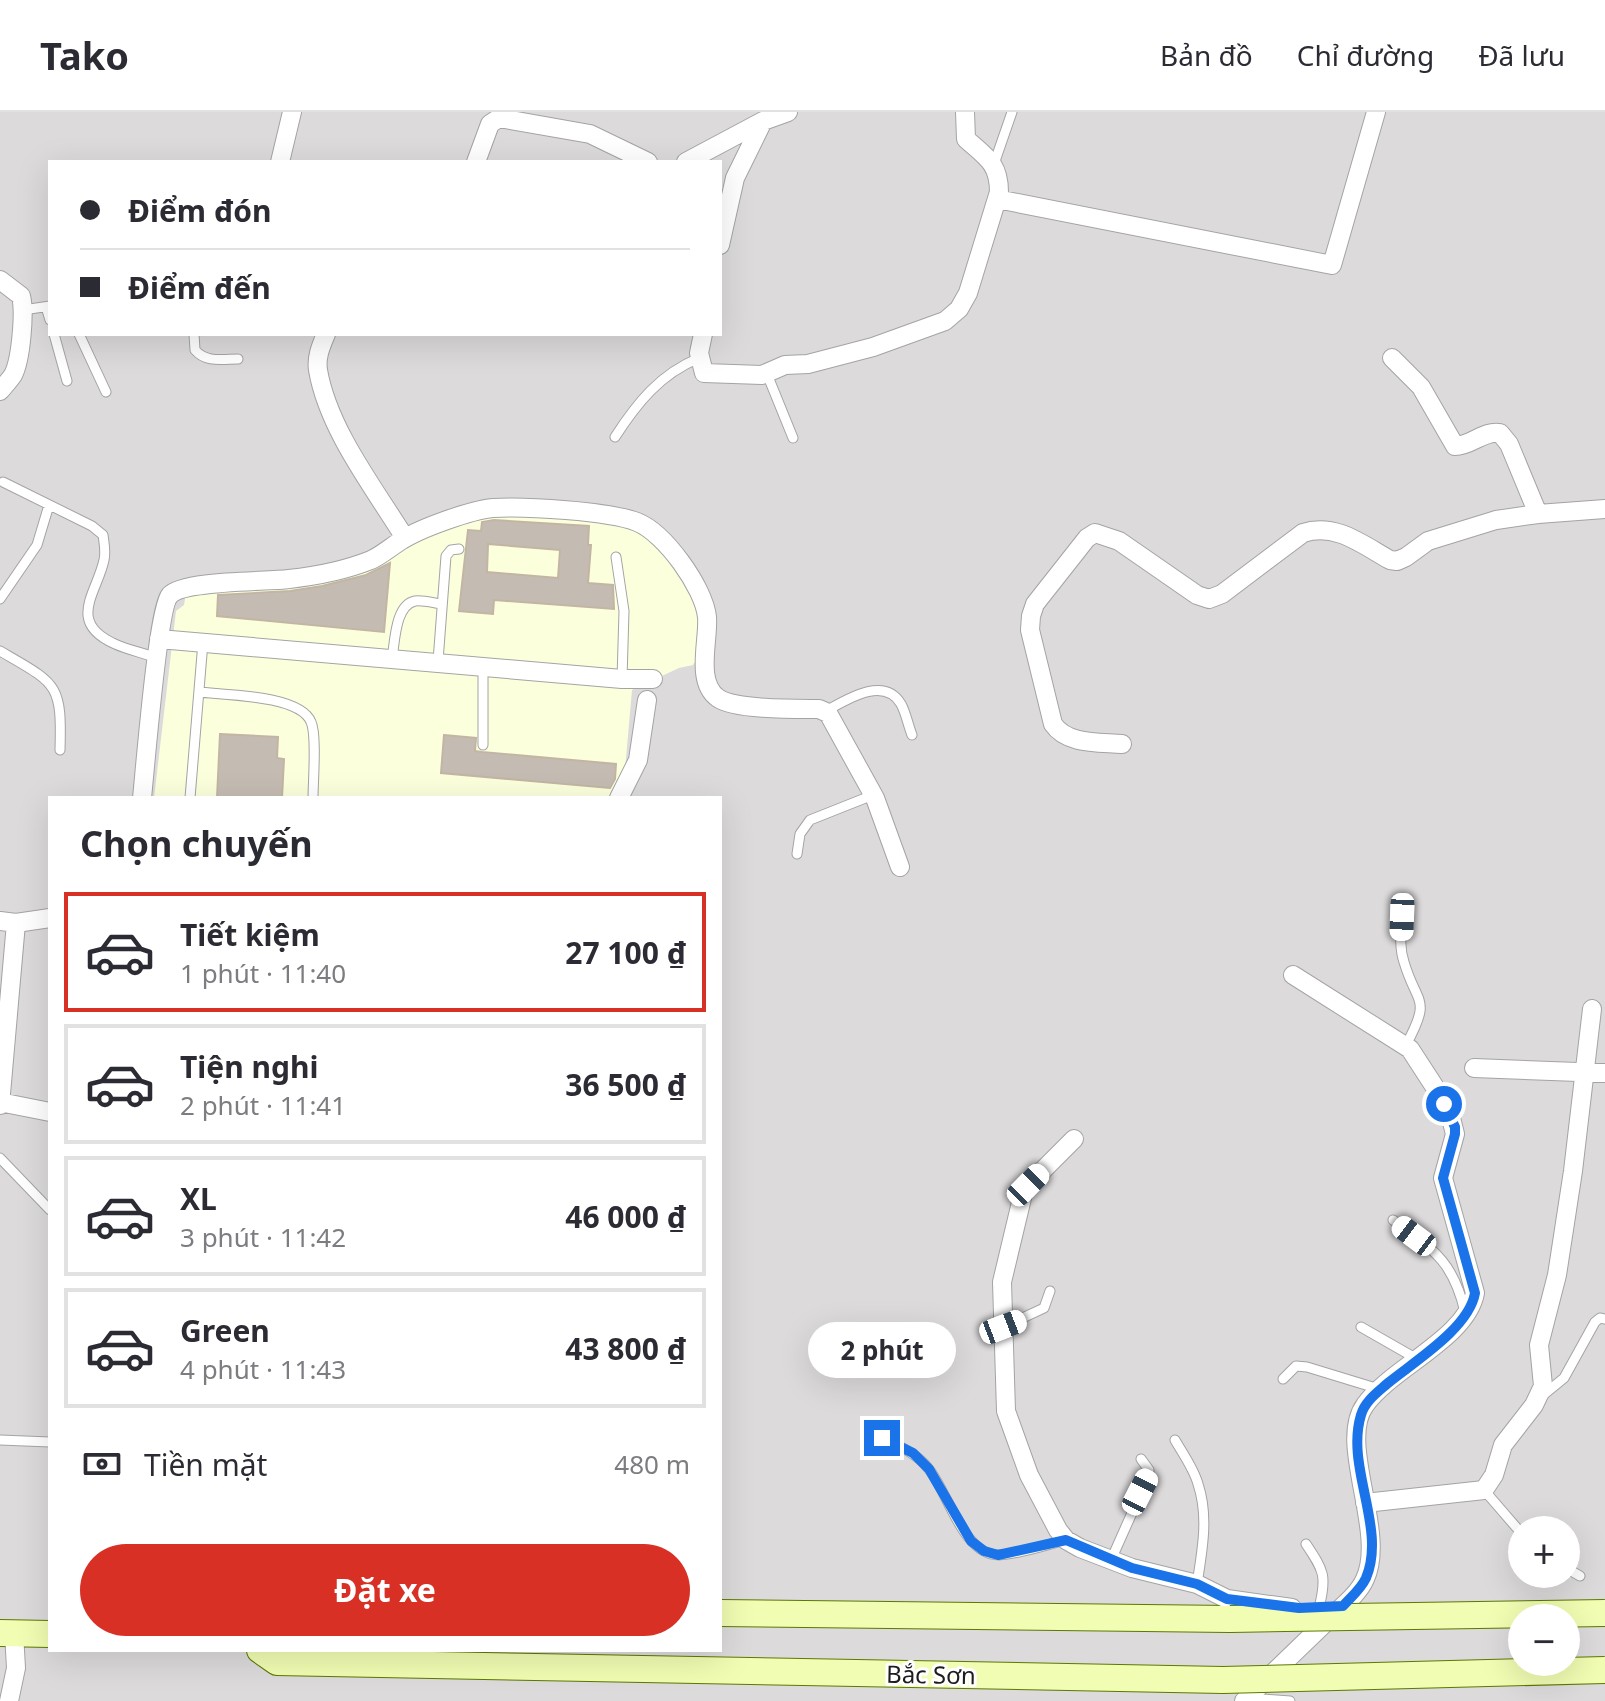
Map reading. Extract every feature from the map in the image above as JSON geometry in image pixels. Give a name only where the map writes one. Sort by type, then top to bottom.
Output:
[{"type":"main road","points":[[722,1613],[1230,1619],[1605,1613]]},
{"type":"main road","points":[[7,1633],[48,1634]]},
{"type":"main road","name":"Bắc Sơn","points":[[263,1652],[277,1662],[1223,1680],[1605,1670]]},
{"type":"street","points":[[280,160],[292,112]]},
{"type":"street","points":[[690,160],[763,121],[788,112]]},
{"type":"street","points":[[703,336],[699,358],[702,371],[707,374],[767,374],[785,365],[808,364],[873,347],[951,317],[968,293],[997,199],[999,175],[994,164],[966,139],[965,112]]},
{"type":"street","points":[[997,199],[1332,265],[1376,112]]},
{"type":"street","points":[[477,160],[490,124],[499,118],[590,134],[644,160]]},
{"type":"street","points":[[722,236],[735,178],[763,121]]},
{"type":"street","points":[[0,280],[18,292],[23,310],[17,363],[13,375],[0,391]]},
{"type":"street","points":[[325,336],[318,353],[318,369],[327,402],[348,447],[405,538]]},
{"type":"street","points":[[1392,358],[1421,387],[1455,446],[1461,447],[1491,432],[1500,433],[1509,444],[1538,514]]},
{"type":"street","points":[[142,796],[165,602],[178,589],[289,579],[333,571],[373,559],[405,538],[476,511],[494,508],[558,511],[638,522],[665,543],[680,562],[704,605],[707,617],[706,678],[717,698],[733,705],[826,711],[873,795],[900,867]]},
{"type":"street","points":[[1122,744],[1067,738],[1058,731],[1053,724],[1030,630],[1035,604],[1087,538],[1095,533],[1119,541],[1197,595],[1209,599],[1222,594],[1303,533],[1312,530],[1334,531],[1397,561],[1428,541],[1467,528],[1538,514],[1605,509]]},
{"type":"street","points":[[158,648],[203,642],[622,679],[653,679]]},
{"type":"street","points":[[620,796],[638,760],[647,700]]},
{"type":"street","points":[[48,918],[8,922],[0,1103],[48,1112]]},
{"type":"street","points":[[1246,1700],[1360,1588],[1371,1562],[1358,1450],[1360,1418],[1366,1404],[1381,1389],[1466,1316],[1475,1293],[1443,1178],[1455,1127],[1436,1089],[1406,1045],[1293,975]]},
{"type":"street","points":[[1365,1503],[1484,1490],[1494,1475],[1503,1445],[1539,1398],[1543,1386],[1539,1345],[1557,1275],[1592,1009]]},
{"type":"street","points":[[1474,1068],[1605,1073]]},
{"type":"street","points":[[1074,1139],[1028,1185],[1023,1194],[1002,1282],[1009,1426],[1029,1475],[1058,1530],[1066,1540],[1111,1560],[1197,1584],[1227,1599],[1299,1608],[1343,1606]]},
{"type":"street","points":[[7,1633],[16,1668],[9,1701]]},
{"type":"lane","points":[[994,164],[1012,112]]},
{"type":"lane","points":[[23,310],[48,307]]},
{"type":"lane","points":[[55,336],[67,381]]},
{"type":"lane","points":[[80,336],[106,392]]},
{"type":"lane","points":[[194,336],[195,350],[206,359],[238,359]]},
{"type":"lane","points":[[615,437],[635,406],[669,372],[699,358]]},
{"type":"lane","points":[[767,374],[793,438]]},
{"type":"lane","points":[[3,482],[92,526],[103,535],[105,559],[87,606],[88,617],[97,630],[114,644],[158,648]]},
{"type":"lane","points":[[0,599],[37,545],[49,505]]},
{"type":"lane","points":[[438,661],[446,556],[451,550],[459,549]]},
{"type":"lane","points":[[616,557],[624,611],[622,679]]},
{"type":"lane","points":[[392,658],[405,606],[415,601],[441,604]]},
{"type":"lane","points":[[190,796],[203,642]]},
{"type":"lane","points":[[0,651],[46,680],[58,695],[61,711],[60,750]]},
{"type":"lane","points":[[483,665],[483,745]]},
{"type":"lane","points":[[826,711],[859,694],[874,691],[889,693],[902,705],[912,735]]},
{"type":"lane","points":[[199,692],[277,701],[290,704],[305,714],[313,726],[313,796]]},
{"type":"lane","points":[[797,854],[800,834],[810,820],[873,795]]},
{"type":"lane","points":[[1402,917],[1404,963],[1422,1011],[1406,1045]]},
{"type":"lane","points":[[0,1158],[48,1208]]},
{"type":"lane","points":[[1393,1220],[1439,1257],[1451,1271],[1459,1286],[1466,1316]]},
{"type":"lane","points":[[1003,1327],[1039,1313],[1048,1303],[1050,1291]]},
{"type":"lane","points":[[1539,1398],[1564,1378],[1595,1322],[1605,1319]]},
{"type":"lane","points":[[1361,1327],[1417,1359]]},
{"type":"lane","points":[[1283,1379],[1296,1366],[1307,1367],[1381,1389]]},
{"type":"lane","points":[[882,1438],[913,1453],[929,1469],[971,1541],[984,1551],[998,1555],[1066,1540]]},
{"type":"lane","points":[[0,1440],[48,1442]]},
{"type":"lane","points":[[1175,1440],[1198,1481],[1203,1502],[1204,1534],[1197,1584]]},
{"type":"lane","points":[[1111,1560],[1148,1477],[1149,1470],[1141,1459]]},
{"type":"lane","points":[[1484,1490],[1508,1518]]},
{"type":"lane","points":[[1306,1544],[1323,1569],[1325,1578],[1319,1608]]},
{"type":"lane","points":[[1246,1700],[1290,1701]]},
{"type":"shaded area","points":[[0,112],[1605,112],[1605,1701],[0,1701]]},
{"type":"shaded area","points":[[500,510],[636,525],[672,560],[703,616],[698,657],[693,665],[679,668],[632,690],[625,770],[612,796],[154,796],[176,611],[184,605],[186,593],[291,583]]},
{"type":"building","points":[[494,520],[589,526],[588,583],[613,585],[614,609],[494,600],[493,614],[459,611],[468,530],[481,531],[482,522]],"holes":[[[488,544],[560,550],[558,578],[487,572]]]},
{"type":"building","points":[[390,563],[384,632],[217,616],[218,595],[322,586],[366,575]]},
{"type":"building","points":[[220,734],[278,737],[277,758],[284,759],[282,796],[217,796]]},
{"type":"building","points":[[444,735],[476,738],[475,751],[616,764],[615,779],[610,788],[441,773]]},
{"type":"route","points":[[882,1438],[913,1453],[929,1469],[971,1541],[984,1551],[998,1555],[1066,1540],[1132,1568],[1197,1584],[1227,1599],[1299,1608],[1343,1606],[1360,1588],[1371,1562],[1358,1450],[1361,1412],[1381,1389],[1459,1324],[1472,1307],[1475,1293],[1443,1178],[1455,1134],[1455,1127],[1444,1104]]}]
